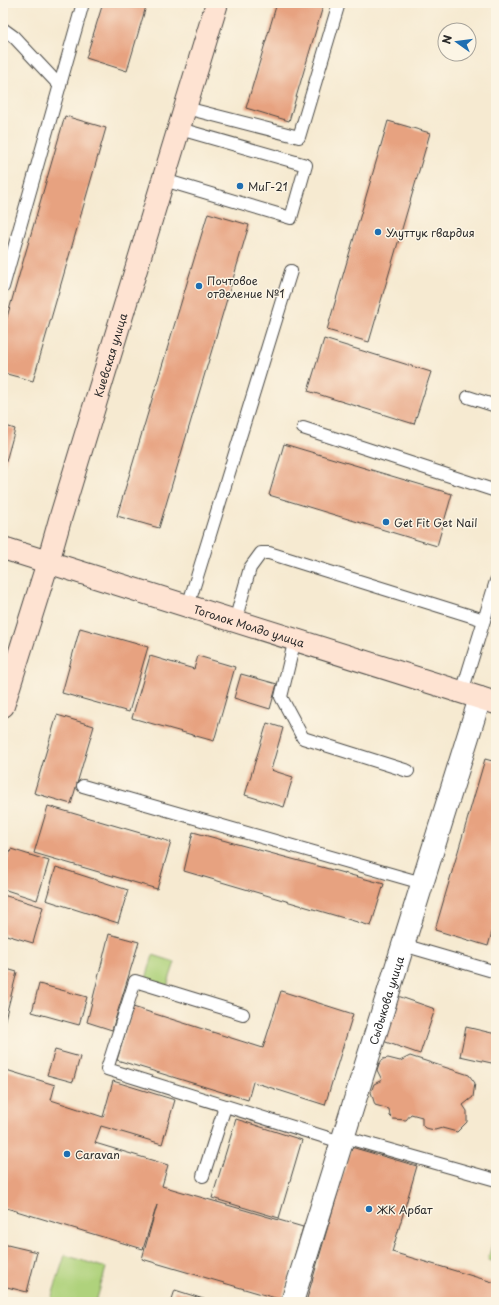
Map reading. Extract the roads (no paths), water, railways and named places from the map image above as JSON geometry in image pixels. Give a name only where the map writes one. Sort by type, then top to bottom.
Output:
[{"type":"main road","name":"Киевская улица","points":[[3,706],[180,129],[217,3]]},
{"type":"main road","name":"Тоголок Молдо улица","points":[[3,548],[479,697]]},
{"type":"street","name":"Сыдыкова улица","points":[[292,1302],[479,697]]},
{"type":"lane","points":[[3,287],[84,3]]},
{"type":"lane","points":[[186,108],[299,137],[339,3]]},
{"type":"lane","points":[[3,29],[14,37],[60,86]]},
{"type":"lane","points":[[164,180],[291,218],[306,165],[180,129]]},
{"type":"lane","points":[[188,606],[291,271]]},
{"type":"lane","points":[[468,397],[496,406]]},
{"type":"lane","points":[[303,428],[496,491]]},
{"type":"lane","points":[[235,621],[250,568],[261,553],[270,553],[484,620]]},
{"type":"lane","points":[[479,697],[484,620],[496,581]]},
{"type":"lane","points":[[294,639],[281,697],[303,738],[408,771]]},
{"type":"lane","points":[[83,786],[422,883]]},
{"type":"lane","points":[[403,945],[496,972]]},
{"type":"lane","points":[[243,1014],[135,981],[107,1069],[225,1106],[343,1140],[496,1180]]},
{"type":"lane","points":[[203,1176],[225,1106]]},
{"type":"place","name":"МиГ-21","points":[[240,186]]},
{"type":"place","name":"Улуттук гвардия","points":[[378,232]]},
{"type":"place","name":"Почтовое отделение №1","points":[[199,286]]},
{"type":"place","name":"Get Fit Get Nail","points":[[386,522]]},
{"type":"place","name":"Caravan","points":[[67,1154]]},
{"type":"place","name":"ЖК Арбат","points":[[369,1209]]}]
